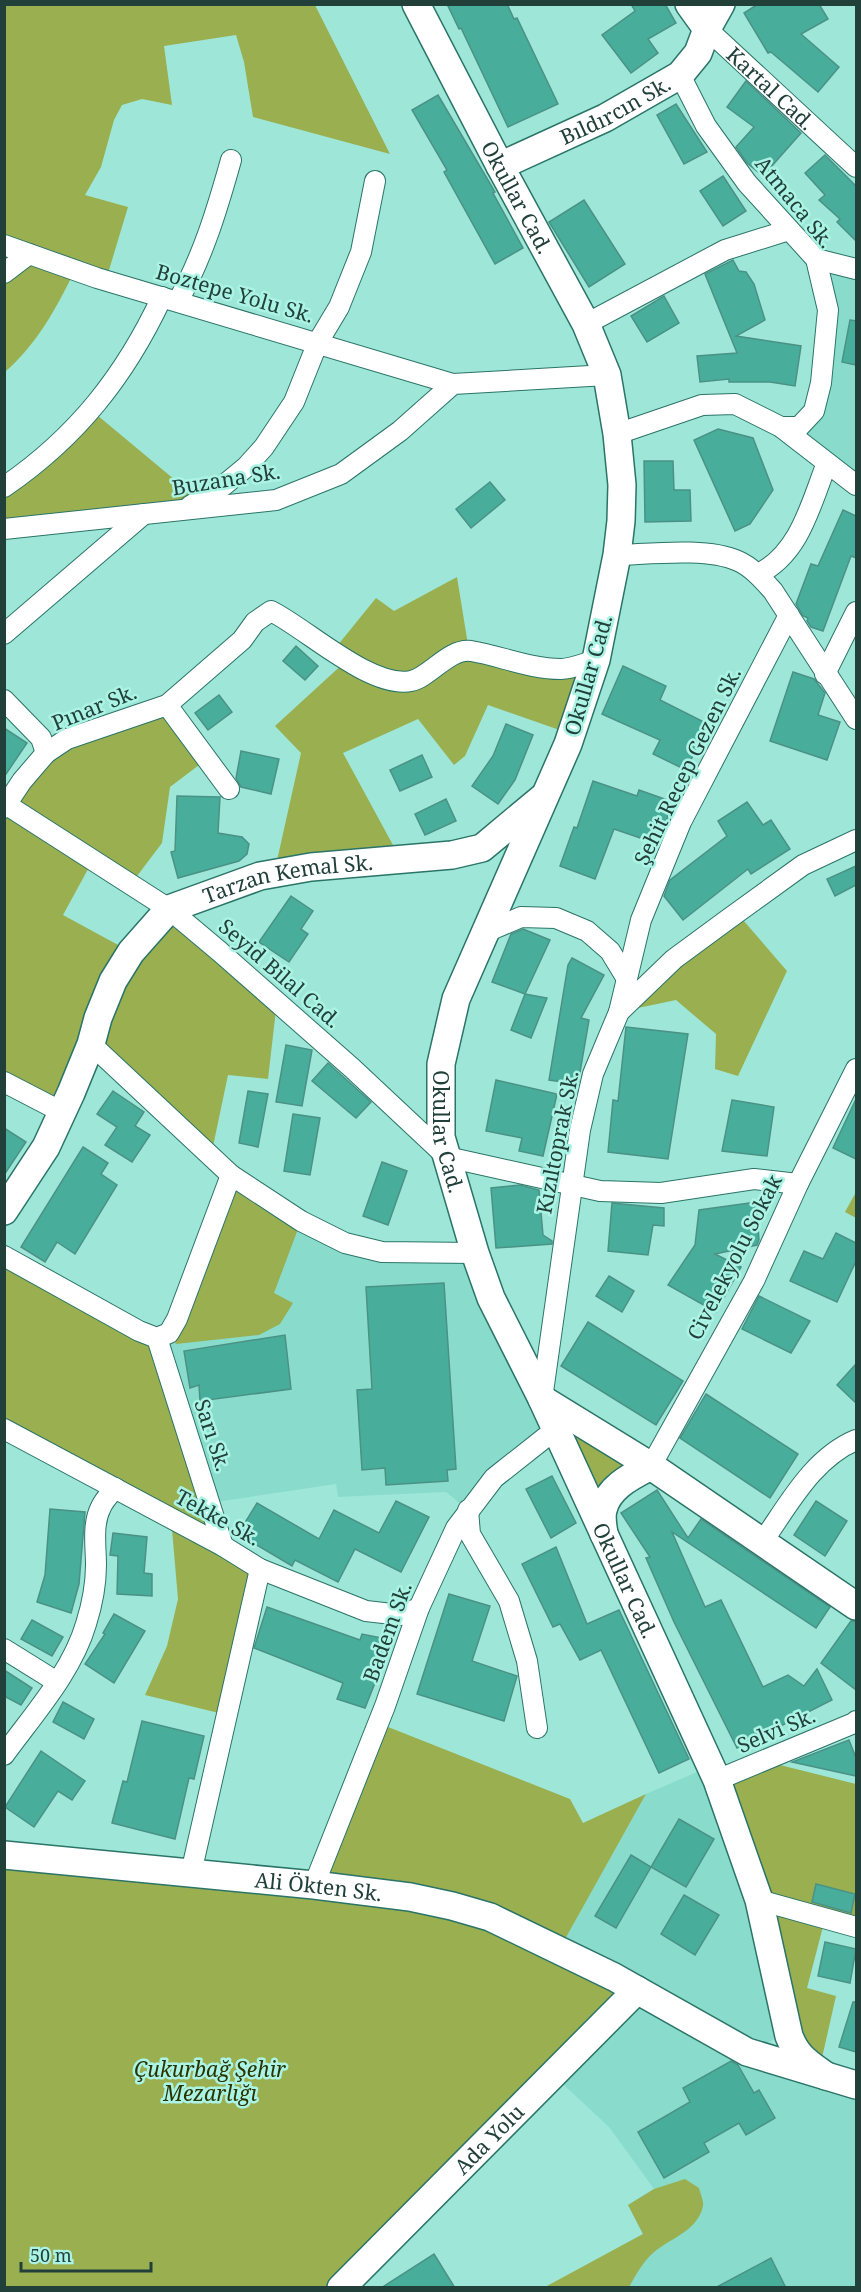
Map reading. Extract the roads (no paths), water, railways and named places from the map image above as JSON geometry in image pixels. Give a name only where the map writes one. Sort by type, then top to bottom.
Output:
[{"type":"main road","name":"Okullar Cad.","points":[[416,4],[585,324],[607,375],[617,434],[622,484],[621,521],[611,594],[596,660],[568,744],[456,999],[441,1064],[441,1137],[475,1253],[491,1298],[542,1399],[717,1780],[759,1900],[794,2050],[804,2061],[826,2076]]},
{"type":"main road","name":"Kartal Cad.","points":[[689,4],[707,30]]},
{"type":"main road","name":"Bıldırcın Sk.","points":[[500,166],[605,118],[680,75],[698,53],[721,4]]},
{"type":"main road","name":"Tarzan Kemal Sk.","points":[[4,1211],[46,1147],[92,1044],[98,1018],[113,981],[131,952],[169,909],[260,876],[311,867],[452,855],[482,848],[546,795]]},
{"type":"main road","points":[[542,1399],[651,1466],[856,1606]]},
{"type":"main road","points":[[604,1534],[602,1511],[609,1495],[626,1479],[651,1466]]},
{"type":"main road","name":"Ali Ökten Sk.","points":[[4,1855],[314,1885],[410,1897],[490,1917],[628,1984],[739,2048],[765,2059],[856,2085]]},
{"type":"main road","name":"Ada Yolu","points":[[341,2288],[628,1984]]},
{"type":"main road","points":[[739,2048],[762,2045],[772,2041],[782,2028],[785,2012]]},
{"type":"street","name":"Kartal Cad.","points":[[707,30],[856,167]]},
{"type":"street","name":"Atmaca Sk.","points":[[680,75],[706,126],[747,183],[816,259],[828,310],[821,383],[814,411],[799,427],[781,427]]},
{"type":"street","points":[[4,487],[54,448],[91,410],[115,380],[170,299],[195,271],[213,226],[231,160]]},
{"type":"street","points":[[183,510],[224,486],[246,467],[264,447],[294,402],[318,342],[339,307],[361,252],[375,181]]},
{"type":"street","points":[[585,324],[725,250],[789,230]]},
{"type":"street","name":"Boztepe Yolu Sk.","points":[[4,245],[97,278],[453,384]]},
{"type":"street","points":[[4,273],[29,254]]},
{"type":"street","points":[[816,259],[856,269]]},
{"type":"street","points":[[453,384],[607,375]]},
{"type":"street","name":"Buzana Sk.","points":[[4,530],[276,500],[341,474],[400,431],[453,384]]},
{"type":"street","points":[[617,434],[702,405],[735,404],[781,427],[856,485]]},
{"type":"street","points":[[758,574],[776,562],[793,544],[827,463]]},
{"type":"street","points":[[4,634],[144,514]]},
{"type":"street","points":[[616,555],[705,554],[737,561],[758,574],[773,591],[856,719]]},
{"type":"street","name":"Pınar Sk.","points":[[6,806],[46,753],[67,739],[167,705],[242,640],[255,622],[271,611],[347,661],[389,682],[413,681],[448,658],[469,651],[513,662],[563,669],[596,660]]},
{"type":"street","points":[[825,674],[856,612]]},
{"type":"street","name":"Şehit Recep Gezen Sk.","points":[[619,1012],[641,920],[681,822],[789,615]]},
{"type":"street","points":[[4,700],[41,738],[46,753]]},
{"type":"street","points":[[167,705],[229,789]]},
{"type":"street","name":"Seyid Bilal Cad.","points":[[6,806],[169,909],[351,1068],[447,1157]]},
{"type":"street","name":"Kızıltoprak Sk.","points":[[542,1399],[580,1130],[593,1074],[619,1012],[674,958],[803,865],[856,840]]},
{"type":"street","points":[[486,932],[521,917],[556,918],[587,931],[610,951],[627,979]]},
{"type":"street","points":[[92,1044],[231,1174],[301,1221],[345,1243],[382,1252],[475,1253]]},
{"type":"street","name":"Civelekyolu Sokak","points":[[651,1466],[682,1406],[754,1281],[798,1184],[856,1069]]},
{"type":"street","points":[[4,1082],[62,1112]]},
{"type":"street","points":[[447,1157],[600,1191],[661,1193],[753,1179],[798,1184]]},
{"type":"street","points":[[4,1256],[157,1338],[169,1333],[177,1318],[231,1174]]},
{"type":"street","name":"Sarı Sk.","points":[[157,1338],[224,1546]]},
{"type":"street","name":"Tekke Sk.","points":[[4,1429],[224,1546],[260,1569],[366,1611],[401,1615],[418,1608]]},
{"type":"street","name":"Badem Sk.","points":[[314,1885],[385,1706],[418,1608],[456,1528],[494,1478],[556,1429]]},
{"type":"street","points":[[763,1541],[805,1481],[825,1458],[856,1440]]},
{"type":"street","points":[[4,1755],[57,1682],[74,1654],[86,1625],[93,1596],[96,1568],[96,1522],[101,1507],[115,1488]]},
{"type":"street","points":[[468,1510],[470,1534],[508,1601],[527,1660],[537,1728]]},
{"type":"street","points":[[192,1874],[260,1569]]},
{"type":"street","points":[[4,1649],[57,1682]]},
{"type":"street","name":"Selvi Sk.","points":[[717,1780],[856,1724]]},
{"type":"street","points":[[759,1900],[856,1927]]},
{"type":"park label","name":"Çukurbağ Şehir Mezarlığı","points":[[210,2081]]}]
